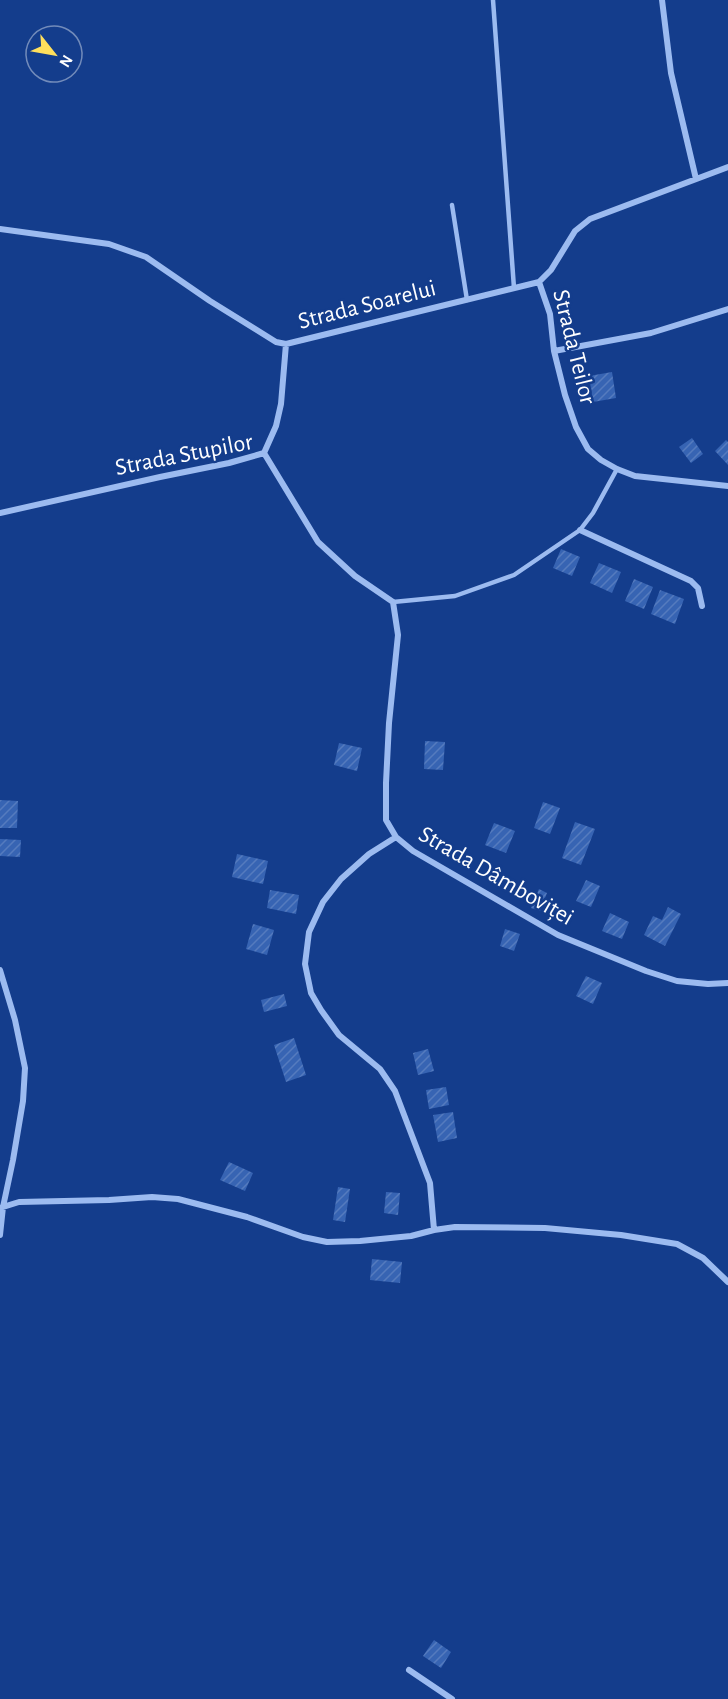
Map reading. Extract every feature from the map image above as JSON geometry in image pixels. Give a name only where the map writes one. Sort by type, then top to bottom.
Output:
[{"type":"street","points":[[662,0],[670,74],[696,179]]},
{"type":"street","points":[[539,282],[551,270],[575,231],[590,219],[728,167]]},
{"type":"street","name":"Strada Soarelui","points":[[0,229],[109,244],[146,257],[210,301],[276,342],[286,344],[539,282]]},
{"type":"street","name":"Strada Teilor","points":[[539,282],[550,314],[554,351],[565,395],[576,427],[588,449],[617,470],[635,476],[728,486]]},
{"type":"street","points":[[554,351],[651,333],[728,309]]},
{"type":"street","points":[[264,453],[276,426],[281,404],[286,344]]},
{"type":"street","name":"Strada Stupilor","points":[[0,513],[229,463],[264,453],[318,542],[355,576],[393,602]]},
{"type":"street","points":[[580,530],[691,581],[698,588],[702,606]]},
{"type":"street","points":[[393,602],[398,635],[389,723],[386,820],[396,837]]},
{"type":"street","name":"Strada Dâmboviței","points":[[434,1230],[430,1183],[395,1091],[380,1069],[339,1035],[321,1010],[311,993],[305,964],[309,932],[323,902],[341,879],[369,854],[396,837],[413,851],[558,935],[646,971],[677,981],[728,983]]},
{"type":"street","points":[[0,971],[15,1020],[25,1068],[23,1101],[14,1160],[1,1207],[0,1235]]},
{"type":"street","points":[[1,1207],[19,1202],[152,1197],[178,1199],[247,1217],[303,1237],[327,1242],[411,1236],[455,1227],[545,1228],[621,1235],[677,1244],[703,1258],[728,1282]]},
{"type":"street","points":[[409,1670],[452,1699]]},
{"type":"lane","points":[[492,0],[513,288]]},
{"type":"lane","points":[[452,205],[467,300]]},
{"type":"lane","points":[[393,602],[455,596],[514,575],[580,530],[593,513],[617,470]]},
{"type":"building","points":[[612,372],[616,398],[593,402],[589,376]]},
{"type":"building","points":[[692,438],[703,454],[691,463],[679,447]]},
{"type":"building","points":[[726,440],[728,442],[728,465],[715,451]]},
{"type":"building","points":[[561,549],[580,557],[572,576],[553,568]]},
{"type":"building","points":[[599,563],[621,572],[612,593],[590,583]]},
{"type":"building","points":[[634,579],[653,587],[644,609],[625,601]]},
{"type":"building","points":[[660,590],[684,599],[675,624],[651,614]]},
{"type":"building","points":[[425,741],[445,742],[443,770],[424,769]]},
{"type":"building","points":[[339,743],[362,748],[357,771],[334,765]]},
{"type":"building","points":[[0,800],[18,801],[17,828],[0,828]]},
{"type":"building","points":[[543,802],[560,808],[550,834],[534,828]]},
{"type":"building","points":[[575,822],[595,829],[581,865],[562,858]]},
{"type":"building","points":[[494,823],[515,831],[506,853],[485,845]]},
{"type":"building","points":[[0,839],[21,840],[20,857],[0,856]]},
{"type":"building","points":[[237,854],[268,861],[263,884],[232,877]]},
{"type":"building","points":[[586,880],[600,886],[591,907],[576,901]]},
{"type":"building","points":[[539,889],[547,893],[540,911],[531,908]]},
{"type":"building","points":[[270,890],[299,895],[296,914],[267,908]]},
{"type":"building","points":[[668,907],[681,914],[665,946],[644,935],[653,916],[662,920]]},
{"type":"building","points":[[610,913],[629,922],[622,939],[602,931]]},
{"type":"building","points":[[253,924],[274,930],[267,955],[246,949]]},
{"type":"building","points":[[505,929],[520,934],[514,951],[500,946]]},
{"type":"building","points":[[586,976],[602,983],[593,1004],[576,996]]},
{"type":"building","points":[[284,994],[287,1006],[264,1012],[261,1000]]},
{"type":"building","points":[[294,1038],[306,1075],[286,1082],[274,1045]]},
{"type":"building","points":[[428,1049],[434,1071],[418,1075],[413,1053]]},
{"type":"building","points":[[446,1087],[449,1105],[429,1109],[426,1090]]},
{"type":"building","points":[[453,1112],[457,1138],[438,1142],[433,1115]]},
{"type":"building","points":[[229,1162],[253,1173],[245,1191],[220,1180]]},
{"type":"building","points":[[338,1187],[350,1189],[345,1222],[333,1220]]},
{"type":"building","points":[[386,1192],[400,1193],[398,1215],[384,1213]]},
{"type":"building","points":[[372,1259],[402,1262],[400,1283],[370,1280]]},
{"type":"building","points":[[434,1640],[451,1652],[441,1668],[423,1656]]}]
